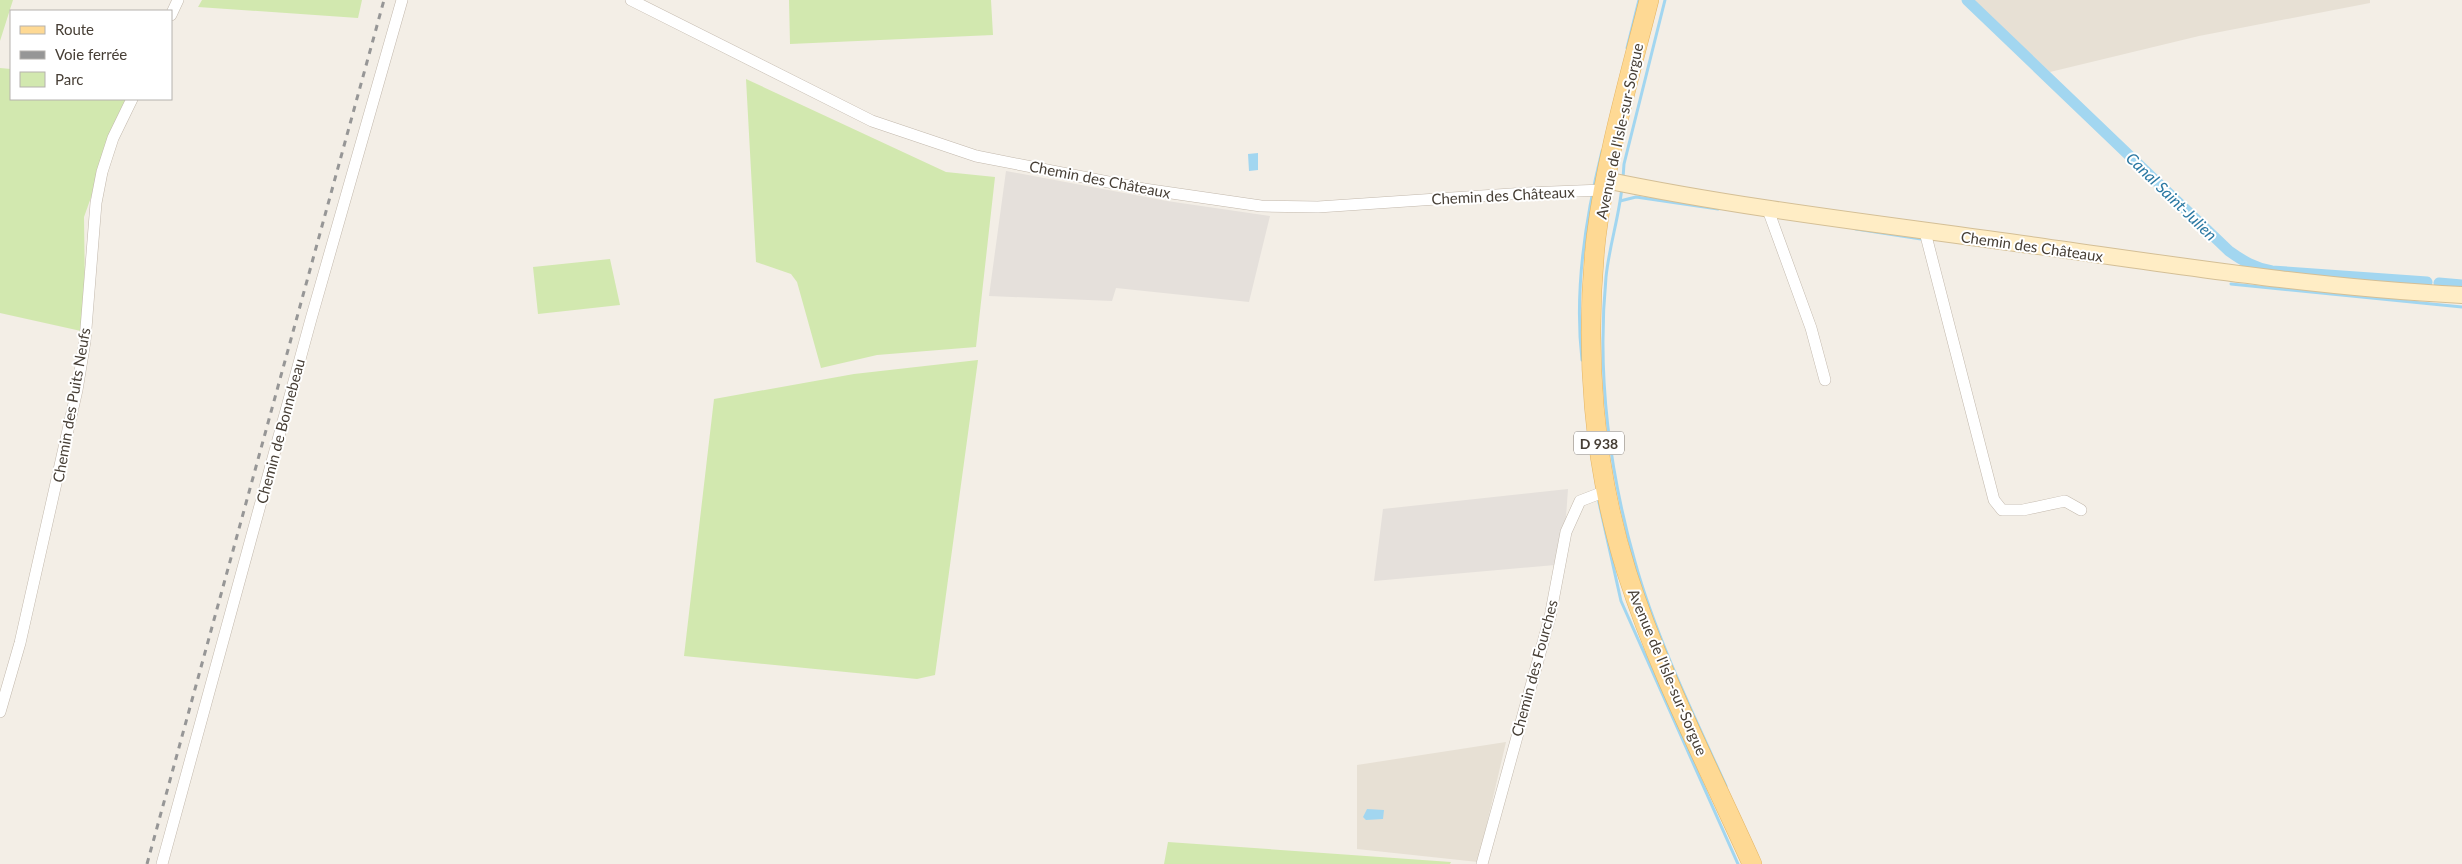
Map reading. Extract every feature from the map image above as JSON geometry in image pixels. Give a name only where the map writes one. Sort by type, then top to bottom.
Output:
[{"type":"main road","name":"Avenue de l'Isle-sur-Sorgue","points":[[1649,0],[1604,185],[1594,267],[1591,366],[1596,420],[1606,491],[1627,573],[1647,630],[1752,864]]},
{"type":"street","points":[[172,13],[178,0]]},
{"type":"street","name":"Chemin de Bonnebeau","points":[[162,864],[308,329],[402,0]]},
{"type":"street","name":"Chemin des Châteaux","points":[[631,0],[872,121],[976,156],[1144,189],[1261,206],[1318,207],[1604,185],[1767,207],[1925,232],[2341,287],[2462,295]]},
{"type":"street","name":"Chemin des Puits Neufs","points":[[0,712],[20,644],[77,390],[85,340],[96,203],[102,172],[113,138],[132,100]]},
{"type":"street","points":[[1767,207],[1811,328],[1825,380]]},
{"type":"street","points":[[1925,232],[1994,500],[2002,510],[2011,512],[2065,501],[2081,510]]},
{"type":"street","name":"Chemin des Fourches","points":[[1482,864],[1550,617],[1566,532],[1580,501],[1606,491]]},
{"type":"shaded area","points":[[1973,0],[2370,0],[2370,3],[2199,36],[2050,72]]},
{"type":"shaded area","points":[[1006,171],[1167,201],[1270,216],[1249,302],[1116,288],[1112,301],[989,296]]},
{"type":"shaded area","points":[[1568,489],[1566,517],[1555,565],[1374,581],[1383,509]]},
{"type":"shaded area","points":[[1506,742],[1478,862],[1357,849],[1357,765]]},
{"type":"green space","points":[[0,0],[13,0],[0,41]]},
{"type":"green space","points":[[202,0],[362,0],[358,18],[198,7]]},
{"type":"green space","points":[[789,0],[991,0],[993,35],[790,44]]},
{"type":"green space","points":[[0,68],[10,69],[10,100],[126,100],[84,217],[85,294],[81,331],[0,313]]},
{"type":"green space","points":[[746,79],[946,172],[995,177],[976,347],[877,355],[821,368],[797,282],[791,274],[756,262]]},
{"type":"green space","points":[[610,259],[620,305],[538,314],[533,267]]},
{"type":"green space","points":[[978,360],[935,675],[917,679],[684,656],[714,399],[854,374]]},
{"type":"green space","points":[[1168,842],[1451,862],[1450,864],[1164,864]]},
{"type":"water","points":[[1258,153],[1258,170],[1249,171],[1248,154]]},
{"type":"water","points":[[1367,809],[1384,810],[1383,819],[1366,820],[1363,817]]},
{"type":"waterway","points":[[1627,48],[1639,0]]},
{"type":"waterway","points":[[1623,178],[1624,164],[1665,0]]},
{"type":"waterway","name":"Canal Saint-Julien","points":[[1967,0],[2229,251],[2239,258],[2255,266],[2272,271],[2427,282]]},
{"type":"waterway","points":[[1582,360],[1579,308],[1580,281],[1586,229],[1602,151]]},
{"type":"waterway","points":[[1622,187],[1607,266],[1603,349],[1607,421],[1618,492],[1635,562],[1653,618],[1676,675],[1726,786]]},
{"type":"waterway","points":[[1620,201],[1636,197],[1718,209]]},
{"type":"waterway","points":[[1856,229],[1921,239]]},
{"type":"waterway","name":"Canal Saint-Julien","points":[[2439,283],[2462,285]]},
{"type":"waterway","points":[[2231,284],[2462,307]]},
{"type":"waterway","points":[[1598,498],[1621,601],[1738,864]]},
{"type":"railway","points":[[147,864],[384,0]]}]
